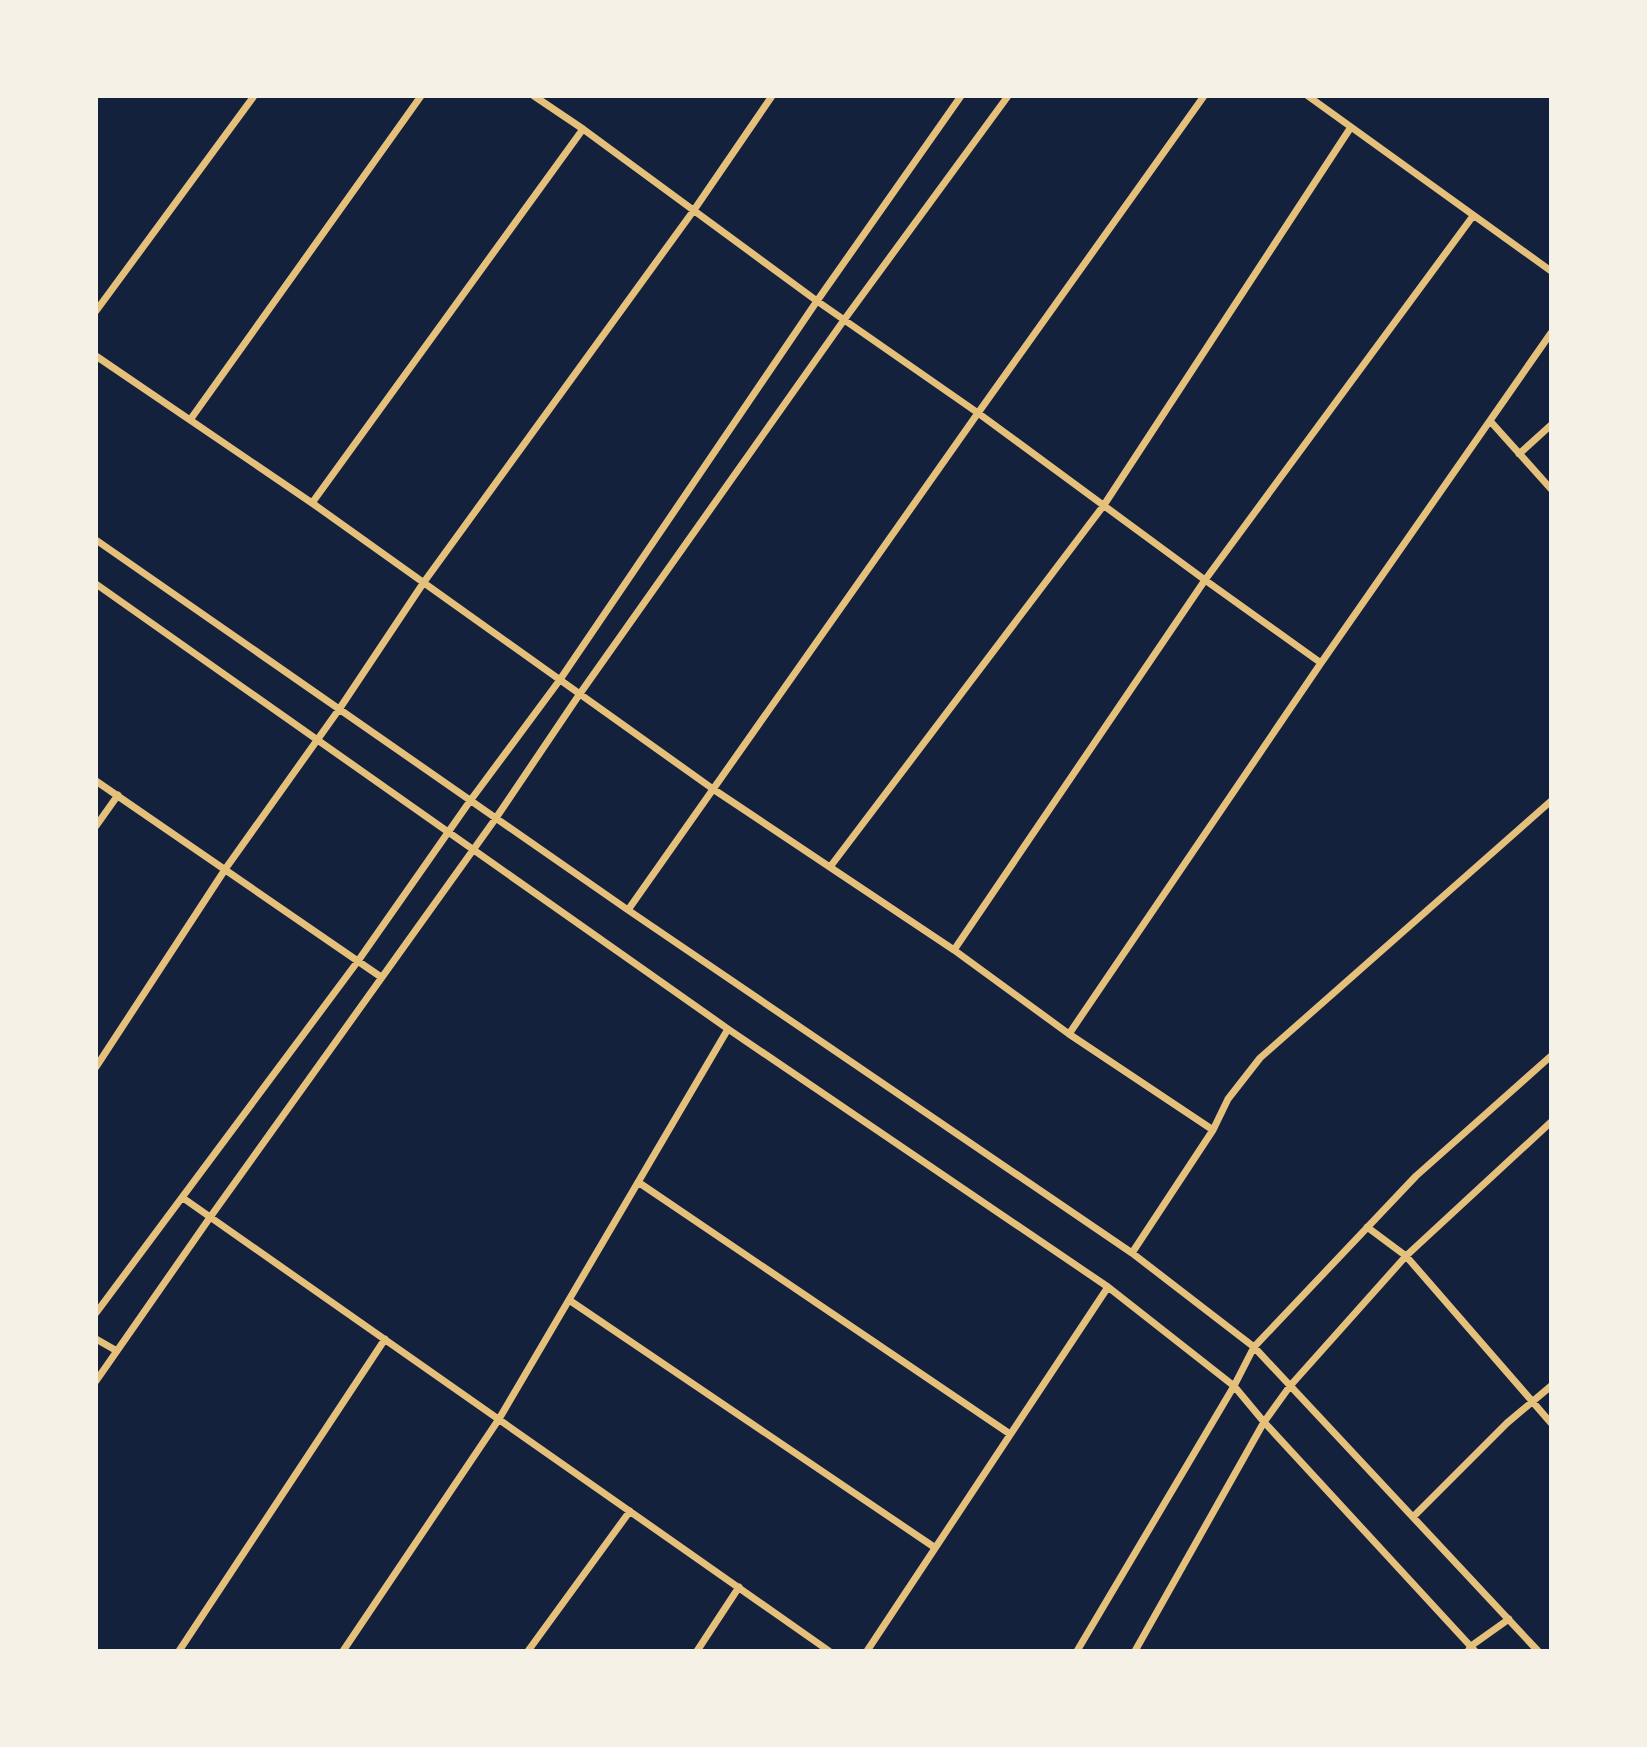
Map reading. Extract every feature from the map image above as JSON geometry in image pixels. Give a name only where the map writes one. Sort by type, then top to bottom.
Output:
[{"type":"street","points":[[96,311],[254,96]]},
{"type":"street","points":[[190,420],[421,96]]},
{"type":"street","points":[[534,96],[817,301],[978,413],[1321,663]]},
{"type":"street","points":[[96,1067],[226,868],[340,708],[424,582],[694,210],[772,96]]},
{"type":"street","points":[[96,1313],[358,961],[470,801],[559,681],[817,301],[961,96]]},
{"type":"street","points":[[96,1381],[496,818],[579,695],[844,320],[1008,96]]},
{"type":"street","points":[[628,910],[1204,96]]},
{"type":"street","points":[[1308,96],[1551,271]]},
{"type":"street","points":[[830,867],[1104,505],[1351,127]]},
{"type":"street","points":[[312,503],[583,129]]},
{"type":"street","points":[[954,950],[1205,580],[1473,216]]},
{"type":"street","points":[[1069,1034],[1321,663],[1551,333]]},
{"type":"street","points":[[96,355],[312,503],[713,789],[954,950],[1069,1034],[1213,1130]]},
{"type":"street","points":[[1491,422],[1551,489]]},
{"type":"street","points":[[1519,454],[1551,425]]},
{"type":"street","points":[[96,540],[628,910],[1132,1253],[1254,1347],[1538,1651]]},
{"type":"street","points":[[96,584],[319,738],[728,1028],[1108,1287],[1234,1386],[1471,1649],[1509,1619]]},
{"type":"street","points":[[96,781],[226,868],[381,978]]},
{"type":"street","points":[[96,826],[118,795]]},
{"type":"street","points":[[1132,1253],[1213,1130],[1228,1099],[1260,1058],[1551,802]]},
{"type":"street","points":[[343,1651],[499,1419],[728,1028]]},
{"type":"street","points":[[1077,1651],[1234,1386],[1254,1347],[1416,1176],[1551,1056]]},
{"type":"street","points":[[1135,1651],[1264,1422],[1290,1386],[1406,1255],[1551,1122]]},
{"type":"street","points":[[638,1182],[1010,1434]]},
{"type":"street","points":[[183,1198],[829,1651]]},
{"type":"street","points":[[1367,1227],[1406,1255],[1551,1423]]},
{"type":"street","points":[[867,1651],[1108,1287]]},
{"type":"street","points":[[569,1300],[934,1547]]},
{"type":"street","points":[[96,1339],[117,1351]]},
{"type":"street","points":[[179,1651],[385,1339]]},
{"type":"street","points":[[1413,1517],[1507,1423],[1551,1386]]},
{"type":"street","points":[[528,1651],[630,1511]]},
{"type":"street","points":[[696,1651],[739,1587]]}]
